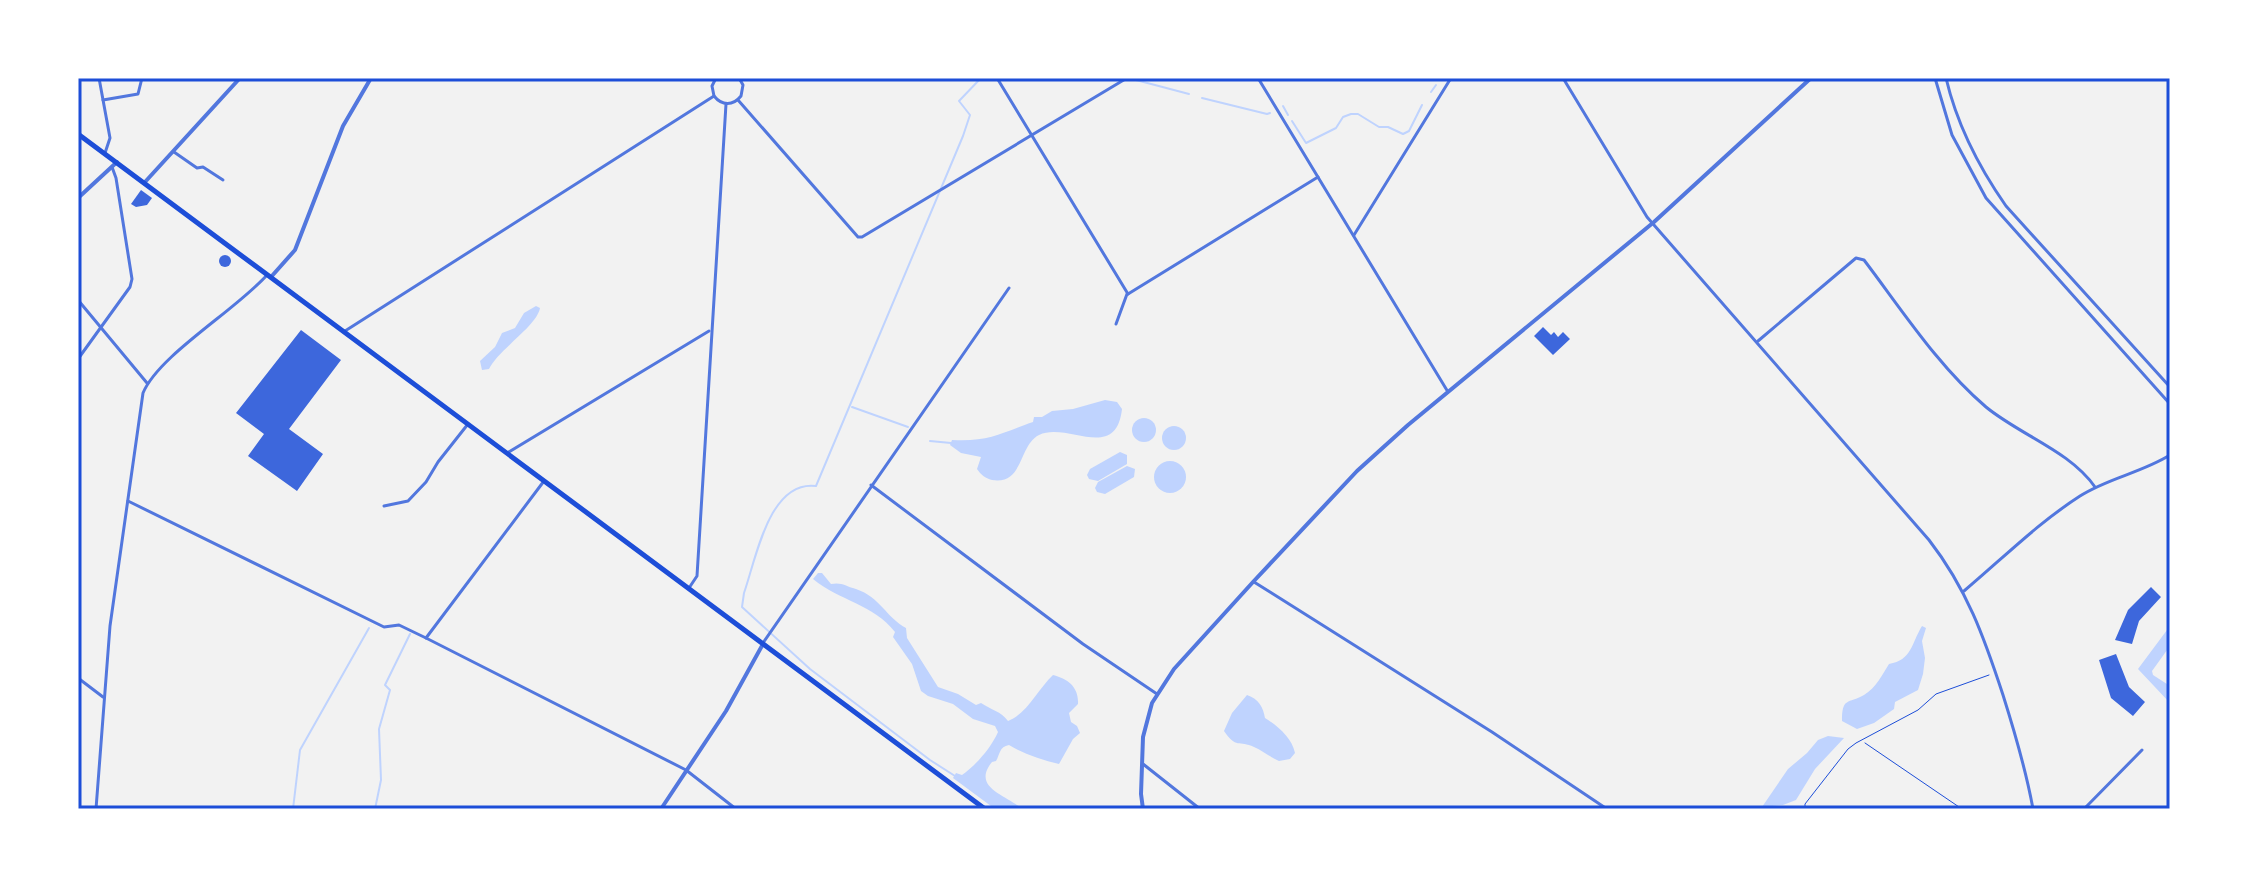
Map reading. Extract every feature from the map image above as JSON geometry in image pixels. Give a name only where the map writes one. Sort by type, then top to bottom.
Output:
[{"type":"main road","points":[[78,134],[105,153],[115,165],[145,182],[985,809]]},
{"type":"street","points":[[99,78],[110,138],[105,153]]},
{"type":"street","points":[[103,100],[138,94],[142,78]]},
{"type":"street","points":[[145,182],[240,78]]},
{"type":"street","points":[[96,809],[103,697],[140,403],[147,383],[162,366],[252,291],[295,250],[343,126],[371,78]]},
{"type":"street","points":[[716,78],[712,86],[714,96],[726,104]]},
{"type":"street","points":[[726,104],[738,100],[743,90],[741,78]]},
{"type":"street","points":[[997,78],[1128,294]]},
{"type":"street","points":[[738,100],[858,237],[862,237],[1127,78]]},
{"type":"street","points":[[1258,78],[1448,392]]},
{"type":"street","points":[[1354,236],[1451,78]]},
{"type":"street","points":[[1563,78],[1647,217],[1929,540],[1964,591],[1996,673],[2019,745],[2033,809]]},
{"type":"street","points":[[1143,809],[1142,763],[1146,719],[1157,694],[1174,669],[1253,582],[1357,471],[1654,222],[1811,78]]},
{"type":"street","points":[[1935,78],[1946,121],[1960,154],[1996,211],[2170,404]]},
{"type":"street","points":[[1946,78],[1970,149],[2006,206],[2170,387]]},
{"type":"street","points":[[345,331],[714,96]]},
{"type":"street","points":[[689,588],[697,576],[726,104]]},
{"type":"street","points":[[1960,154],[1970,149]]},
{"type":"street","points":[[174,152],[197,168],[203,167],[223,180]]},
{"type":"street","points":[[78,198],[115,165]]},
{"type":"street","points":[[78,359],[130,287],[132,279],[115,165]]},
{"type":"street","points":[[1116,324],[1128,294],[1318,177]]},
{"type":"street","points":[[1757,342],[1856,258],[1864,260],[1966,389],[2011,426],[2072,464],[2095,487]]},
{"type":"street","points":[[661,809],[726,711],[763,643],[1009,288]]},
{"type":"street","points":[[78,300],[147,383]]},
{"type":"street","points":[[507,453],[711,330]]},
{"type":"street","points":[[2116,344],[2124,337]]},
{"type":"street","points":[[384,506],[408,501],[426,482],[468,424]]},
{"type":"street","points":[[1964,591],[2058,512],[2095,487],[2148,468],[2170,455]]},
{"type":"street","points":[[426,638],[544,481]]},
{"type":"street","points":[[871,485],[1083,644],[1157,694]]},
{"type":"street","points":[[128,501],[384,627],[399,625],[426,638],[686,770],[736,809]]},
{"type":"street","points":[[1253,582],[1492,732],[1607,809]]},
{"type":"street","points":[[78,678],[103,697]]},
{"type":"street","points":[[2084,809],[2142,750]]},
{"type":"street","points":[[1142,763],[1200,809]]},
{"type":"path","points":[[1805,809],[1805,804],[1848,749],[1918,710],[1936,694],[1996,673]]},
{"type":"path","points":[[1863,741],[1962,809]]},
{"type":"water","points":[[536,306],[540,308],[532,322],[489,369],[482,370],[480,361],[495,347],[502,333],[515,328],[524,313]]},
{"type":"water","points":[[1105,400],[1117,402],[1122,409],[1118,425],[1110,434],[1100,437],[1050,432],[1039,435],[1027,447],[1015,471],[1002,480],[983,476],[977,469],[981,457],[961,453],[950,445],[952,440],[994,436],[1033,422],[1034,417],[1042,417],[1052,411]]},
{"type":"water","points":[[1144,418],[1153,421],[1156,430],[1153,439],[1144,442],[1135,439],[1132,430],[1135,421]]},
{"type":"water","points":[[1174,426],[1185,433],[1186,438],[1179,449],[1174,450],[1163,443],[1162,438],[1169,427]]},
{"type":"water","points":[[1120,452],[1127,455],[1127,464],[1098,481],[1089,479],[1090,469]]},
{"type":"water","points":[[1170,461],[1181,466],[1186,477],[1181,488],[1170,493],[1159,488],[1154,477],[1159,466]]},
{"type":"water","points":[[1127,466],[1135,469],[1134,477],[1105,494],[1097,492],[1098,482]]},
{"type":"water","points":[[822,573],[831,584],[841,584],[864,593],[906,628],[907,638],[938,687],[976,705],[981,703],[1008,721],[1027,707],[1053,675],[1072,685],[1078,704],[1069,713],[1071,722],[1080,733],[1073,739],[1059,764],[1009,745],[1002,749],[987,771],[988,785],[1022,809],[995,809],[953,778],[956,773],[962,775],[983,756],[998,732],[995,726],[973,719],[953,704],[921,691],[912,664],[893,637],[895,632],[877,615],[813,579]]},
{"type":"water","points":[[1922,626],[1926,628],[1922,641],[1925,658],[1918,690],[1895,702],[1894,709],[1874,723],[1857,729],[1842,721],[1847,702],[1868,692],[1889,664],[1907,655]]},
{"type":"water","points":[[2170,626],[2170,646],[2152,671],[2153,675],[2170,686],[2170,703],[2138,669]]},
{"type":"water","points":[[1247,695],[1262,707],[1265,718],[1288,737],[1295,753],[1290,759],[1279,761],[1228,737],[1224,731],[1232,713]]},
{"type":"water","points":[[1828,736],[1844,738],[1815,769],[1796,800],[1762,807],[1788,769],[1818,740]]},
{"type":"building","points":[[141,190],[152,198],[147,205],[136,207],[131,204]]},
{"type":"building","points":[[220,256],[230,256],[230,266],[220,266]]},
{"type":"building","points":[[1543,327],[1551,335],[1554,332],[1558,337],[1563,332],[1570,339],[1553,355],[1534,336]]},
{"type":"building","points":[[301,330],[341,360],[289,429],[323,454],[297,491],[248,456],[264,434],[236,413]]},
{"type":"building","points":[[2151,587],[2161,597],[2139,621],[2132,644],[2115,640],[2128,610]]},
{"type":"building","points":[[2116,654],[2129,687],[2145,702],[2133,716],[2111,698],[2099,660]]},
{"type":"waterway","points":[[955,776],[810,669],[742,607],[760,543],[776,508],[787,495],[800,487],[816,486],[963,136],[970,115],[959,101],[981,78]]},
{"type":"waterway","points":[[1136,80],[1189,94]]},
{"type":"waterway","points":[[1431,92],[1436,85]]},
{"type":"waterway","points":[[1202,98],[1270,113]]},
{"type":"waterway","points":[[1292,121],[1306,143],[1336,128],[1343,117],[1351,114],[1358,114],[1379,127],[1388,127],[1403,134],[1409,131],[1422,105]]},
{"type":"waterway","points":[[1283,106],[1288,115]]},
{"type":"waterway","points":[[852,407],[908,427]]},
{"type":"waterway","points":[[930,441],[951,443]]},
{"type":"waterway","points":[[293,809],[300,750],[369,628]]},
{"type":"waterway","points":[[375,809],[381,780],[379,729],[390,690],[385,685],[410,634]]}]
